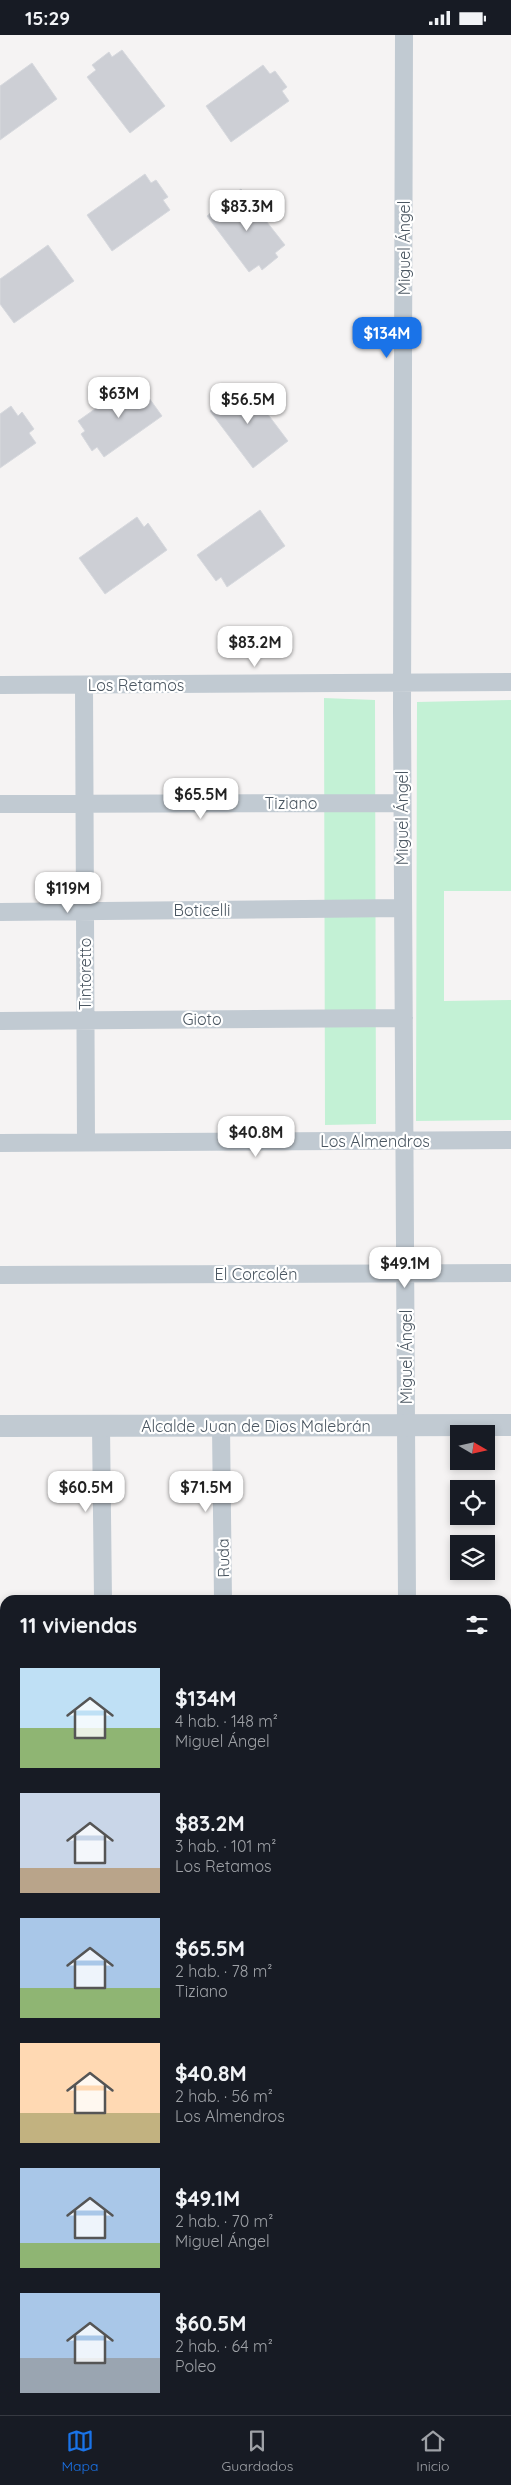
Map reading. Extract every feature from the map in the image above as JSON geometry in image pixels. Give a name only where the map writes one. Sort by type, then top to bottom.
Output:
[{"type":"street","name":"Miguel Ángel","points":[[404,35],[402,803],[407,1595]]},
{"type":"street","name":"Los Retamos","points":[[0,685],[511,682]]},
{"type":"street","name":"Tintoretto","points":[[84,685],[86,1142]]},
{"type":"street","name":"Tiziano","points":[[0,804],[402,803]]},
{"type":"street","name":"Boticelli","points":[[0,912],[403,909]]},
{"type":"street","name":"Gioto","points":[[0,1021],[404,1018]]},
{"type":"street","name":"Los Almendros","points":[[0,1143],[511,1140]]},
{"type":"street","name":"El Corcolén","points":[[0,1275],[511,1273]]},
{"type":"street","name":"Ruda","points":[[221,1425],[223,1595]]},
{"type":"street","name":"Alcalde Juan de Dios Malebrán","points":[[0,1426],[511,1425]]},
{"type":"street","points":[[101,1426],[103,1595]]},
{"type":"green space","points":[[324,698],[375,700],[376,1124],[325,1125]]},
{"type":"green space","points":[[511,700],[511,891],[444,891],[444,1001],[511,1000],[511,1120],[416,1121],[417,702]]},
{"type":"building","points":[[122,50],[165,106],[130,133],[87,77],[96,70],[92,65],[109,52],[112,57]]},
{"type":"building","points":[[32,63],[57,99],[0,140],[0,86]]},
{"type":"building","points":[[263,65],[270,74],[275,71],[287,87],[282,91],[289,101],[231,142],[206,106]]},
{"type":"building","points":[[145,174],[151,183],[156,180],[168,197],[163,200],[170,210],[112,251],[87,215]]},
{"type":"building","points":[[241,189],[285,245],[275,253],[278,257],[262,270],[259,265],[249,272],[207,216]]},
{"type":"building","points":[[48,245],[74,281],[14,323],[0,304],[0,279]]},
{"type":"building","points":[[136,380],[162,416],[104,457],[97,447],[92,451],[81,434],[85,431],[78,421]]},
{"type":"building","points":[[245,384],[288,441],[253,468],[210,411],[220,404],[216,399],[232,387],[236,392]]},
{"type":"building","points":[[11,406],[18,416],[22,412],[34,429],[29,433],[36,443],[0,468],[0,414]]},
{"type":"building","points":[[260,510],[285,546],[227,587],[221,577],[216,581],[197,555]]},
{"type":"building","points":[[137,517],[144,527],[148,523],[167,550],[105,594],[79,558]]}]
